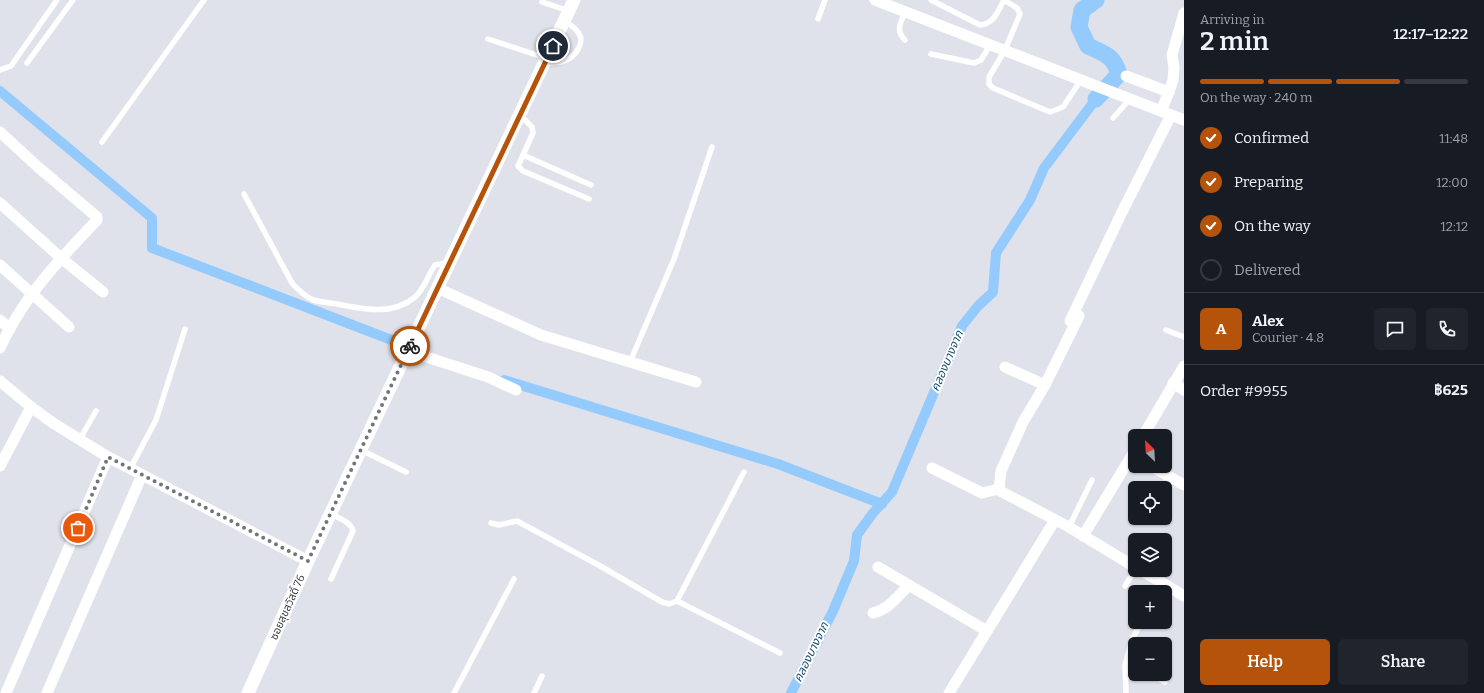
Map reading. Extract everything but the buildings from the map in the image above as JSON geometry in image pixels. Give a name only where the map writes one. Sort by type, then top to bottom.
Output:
[{"type":"street","points":[[875,0],[1184,120]]},
{"type":"street","name":"ซอยสุขสวัสดิ์ 76","points":[[248,693],[330,514],[569,10]]},
{"type":"street","points":[[1052,362],[1122,212],[1166,113],[1169,92],[1179,69],[1172,55],[1184,13]]},
{"type":"street","points":[[1126,76],[1169,92]]},
{"type":"street","points":[[0,132],[38,167],[97,217],[32,293],[0,348]]},
{"type":"street","points":[[0,203],[61,258],[103,292]]},
{"type":"street","points":[[0,265],[70,327]]},
{"type":"street","points":[[437,288],[541,335],[696,382]]},
{"type":"street","points":[[999,489],[1001,471],[1023,422],[1045,385],[1079,316]]},
{"type":"street","points":[[0,320],[10,329]]},
{"type":"street","points":[[410,345],[516,390]]},
{"type":"street","points":[[1147,429],[1184,366]]},
{"type":"street","points":[[1005,367],[1045,385]]},
{"type":"street","points":[[0,381],[30,407],[108,457],[308,561]]},
{"type":"street","points":[[1173,384],[1184,390]]},
{"type":"street","points":[[2,458],[30,407]]},
{"type":"street","points":[[6,693],[108,457]]},
{"type":"street","points":[[1083,536],[1128,464]]},
{"type":"street","points":[[932,468],[982,493],[999,489]]},
{"type":"street","points":[[1163,473],[1184,485]]},
{"type":"street","points":[[48,693],[142,475]]},
{"type":"street","points":[[999,489],[1128,561]]},
{"type":"street","points":[[949,693],[1055,520]]},
{"type":"street","points":[[878,567],[987,631]]},
{"type":"street","points":[[1151,577],[1164,586],[1184,596]]},
{"type":"street","points":[[873,614],[885,608],[909,585]]},
{"type":"lane","points":[[0,70],[11,66],[57,0]]},
{"type":"lane","points":[[27,63],[73,0]]},
{"type":"lane","points":[[102,142],[204,0]]},
{"type":"lane","points":[[818,19],[824,0]]},
{"type":"lane","points":[[931,0],[980,25],[985,25],[991,22],[1004,0],[1017,8],[1020,14],[1005,50],[989,77],[989,84],[993,88],[1050,112],[1063,107],[1086,82]]},
{"type":"lane","points":[[488,39],[546,61],[562,62],[570,58],[579,49],[581,37],[569,10],[542,2]]},
{"type":"lane","points":[[904,12],[899,31],[900,36],[905,40]]},
{"type":"lane","points":[[931,54],[974,63],[981,60],[990,45]]},
{"type":"lane","points":[[1113,118],[1130,99]]},
{"type":"lane","points":[[520,114],[532,127],[533,133],[518,166],[522,171],[589,199]]},
{"type":"lane","points":[[630,362],[674,259],[712,147]]},
{"type":"lane","points":[[523,155],[591,185]]},
{"type":"lane","points":[[244,194],[292,283],[300,292],[314,300],[365,310],[380,311],[396,307],[405,304],[416,297],[435,265],[450,262]]},
{"type":"lane","points":[[130,469],[156,420],[185,329]]},
{"type":"lane","points":[[1166,330],[1184,337]]},
{"type":"lane","points":[[80,440],[96,411]]},
{"type":"lane","points":[[361,450],[406,472]]},
{"type":"lane","points":[[491,523],[500,525],[517,521],[602,567],[662,602],[669,604],[677,601],[744,472]]},
{"type":"lane","points":[[1069,527],[1092,480]]},
{"type":"lane","points":[[330,514],[349,524],[353,531],[331,579]]},
{"type":"lane","points":[[1125,586],[1129,577]]},
{"type":"lane","points":[[454,693],[514,579]]},
{"type":"lane","points":[[677,601],[780,653]]},
{"type":"lane","points":[[1126,693],[1125,665],[1133,637],[1138,629]]},
{"type":"lane","points":[[534,693],[542,676]]},
{"type":"waterway","name":"คลองบางจาก","points":[[1096,0],[1082,10],[1079,27],[1088,46],[1108,56],[1114,63],[1119,74],[1096,99]]},
{"type":"waterway","points":[[0,91],[152,218],[152,248],[415,349]]},
{"type":"waterway","name":"คลองบางจาก","points":[[791,693],[833,611],[854,561],[857,535],[873,513],[892,492],[962,326],[978,306],[993,292],[996,253],[1030,200],[1044,168],[1096,99]]},
{"type":"waterway","points":[[504,380],[778,464],[882,504]]},
{"type":"way so far","points":[[78,528],[108,457],[308,561],[410,346]]},
{"type":"route","points":[[410,346],[553,46]]}]
